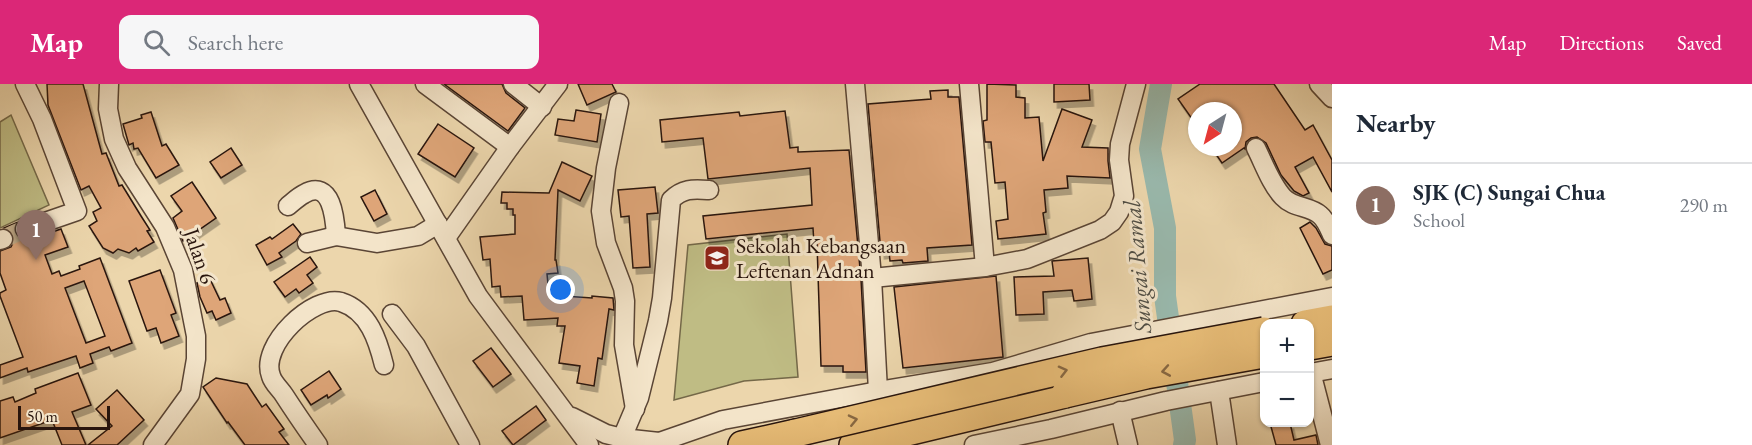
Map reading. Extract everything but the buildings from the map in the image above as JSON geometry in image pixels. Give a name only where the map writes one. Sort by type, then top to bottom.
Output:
[{"type":"highway","points":[[1314,322],[1332,319]]},
{"type":"highway","points":[[742,445],[1102,361],[1260,332]]},
{"type":"highway","points":[[1314,360],[1332,342]]},
{"type":"highway","points":[[853,445],[1146,375],[1260,355]]},
{"type":"street","points":[[25,84],[42,119],[77,212],[25,229]]},
{"type":"street","name":"Jalan 6","points":[[109,84],[108,109],[114,139],[127,168],[165,227],[183,270],[196,336],[196,358],[190,393],[153,445]]},
{"type":"street","points":[[359,84],[478,296],[589,445]]},
{"type":"street","points":[[425,84],[510,147]]},
{"type":"street","points":[[513,84],[542,107]]},
{"type":"street","points":[[307,243],[336,237],[377,243],[442,231],[558,84]]},
{"type":"street","points":[[855,84],[872,278],[878,391]]},
{"type":"street","points":[[969,84],[985,267]]},
{"type":"street","points":[[872,278],[985,267],[1028,260],[1100,230],[1112,222],[1119,212],[1124,196],[1119,160],[1120,144],[1136,84]]},
{"type":"street","points":[[1319,84],[1332,98]]},
{"type":"street","points":[[620,103],[606,168],[601,211],[606,243],[624,295],[624,345],[635,409]]},
{"type":"street","points":[[1256,148],[1284,199],[1320,215],[1332,235]]},
{"type":"street","points":[[622,438],[635,409],[658,321],[671,200],[678,193],[694,189],[709,190]]},
{"type":"street","points":[[288,206],[304,194],[314,190],[323,192],[334,213],[336,237]]},
{"type":"street","points":[[565,413],[590,427],[622,438],[655,443],[723,420],[993,372],[1091,343],[1332,297]]},
{"type":"street","points":[[318,445],[270,376],[269,361],[274,345],[284,331],[321,304],[331,301],[342,303],[355,310],[367,321],[375,335],[384,365]]},
{"type":"street","points":[[392,314],[416,346],[470,445]]},
{"type":"street","points":[[1203,321],[1212,389],[1227,445]]},
{"type":"street","points":[[1134,334],[1153,399]]},
{"type":"street","points":[[1314,365],[1332,369]]},
{"type":"street","points":[[1312,373],[1330,445]]},
{"type":"street","points":[[976,445],[1053,437],[1127,410],[1139,400],[1260,383]]},
{"type":"street","points":[[1127,410],[1128,445]]},
{"type":"street","points":[[565,413],[574,445]]},
{"type":"shaded area","points":[[11,115],[49,205],[0,228],[0,122]]},
{"type":"shaded area","points":[[787,234],[798,377],[744,381],[674,400],[688,245]]},
{"type":"waterway","name":"Sungai Ramal","points":[[1161,84],[1150,149],[1165,228],[1165,296],[1184,445]]},
{"type":"tunnel","points":[[3,239],[25,229]]},
{"type":"place","name":"Sekolah Kebangsaan Leftenan Adnan","points":[[717,258]]},
{"type":"place","name":"SJK (C) Sungai Chua","points":[[36,260]]}]
